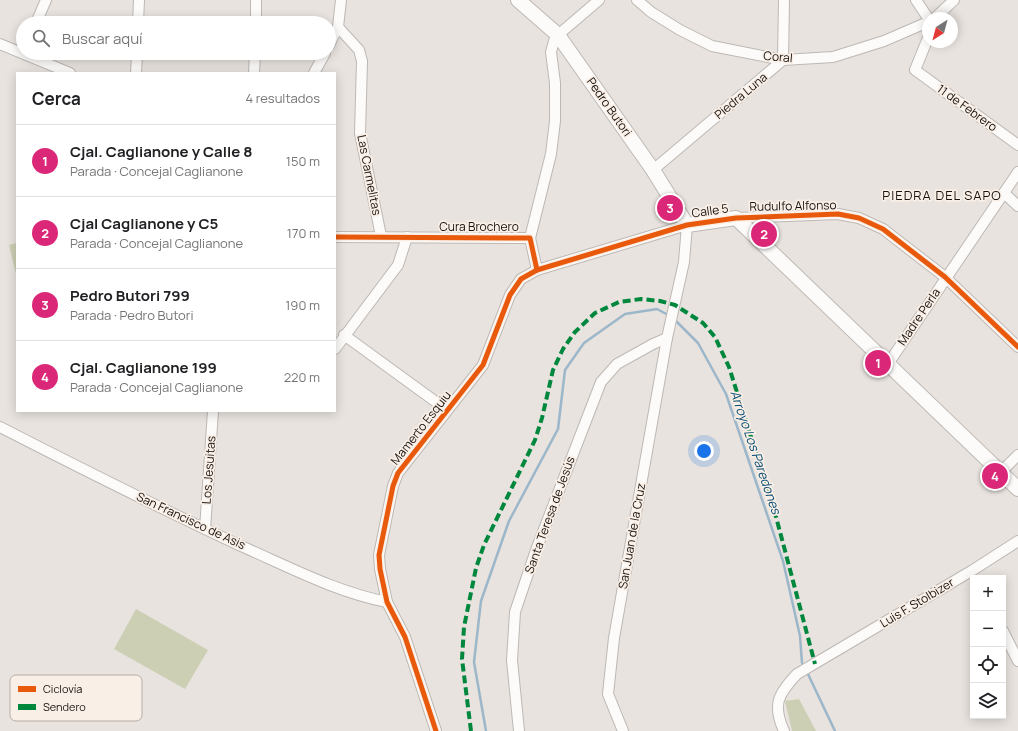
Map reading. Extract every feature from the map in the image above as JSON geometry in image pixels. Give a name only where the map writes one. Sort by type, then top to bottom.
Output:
[{"type":"street","points":[[39,16],[46,0]]},
{"type":"street","points":[[138,16],[139,0]]},
{"type":"street","points":[[256,0],[256,16]]},
{"type":"street","points":[[336,31],[338,27],[341,0]]},
{"type":"street","name":"Pedro Butori","points":[[518,0],[558,35],[653,170],[687,225]]},
{"type":"street","points":[[530,238],[551,154],[555,121],[555,83],[551,52],[554,41],[558,35],[599,0]]},
{"type":"street","name":"Coral","points":[[637,0],[651,12],[680,30],[712,46],[783,60],[833,57],[884,41],[922,25]]},
{"type":"street","points":[[783,60],[784,0]]},
{"type":"street","points":[[916,0],[924,12]]},
{"type":"street","points":[[942,12],[954,0]]},
{"type":"street","name":"Las Carmelitas","points":[[338,27],[359,50],[362,61],[360,133],[381,236]]},
{"type":"street","points":[[0,44],[16,50]]},
{"type":"street","name":"11 de Febrero","points":[[924,48],[915,70],[1018,145]]},
{"type":"street","points":[[40,60],[68,72]]},
{"type":"street","points":[[136,72],[137,60]]},
{"type":"street","points":[[254,72],[255,60]]},
{"type":"street","points":[[315,72],[321,60]]},
{"type":"street","name":"Piedra Luna","points":[[653,170],[783,60]]},
{"type":"street","name":"Madre Perla","points":[[888,364],[1018,172]]},
{"type":"street","points":[[1004,193],[1018,206]]},
{"type":"street","name":"Rudulfo Alfonso","points":[[736,218],[838,214],[859,218],[883,229],[946,278],[1018,347]]},
{"type":"street","points":[[736,218],[1018,489]]},
{"type":"street","name":"Calle 5","points":[[687,225],[736,218]]},
{"type":"street","points":[[537,270],[687,225]]},
{"type":"street","name":"San Juan de la Cruz","points":[[623,731],[608,694],[614,638],[667,338],[684,262],[687,225]]},
{"type":"street","name":"Cura Brochero","points":[[336,237],[381,236],[530,238],[537,270]]},
{"type":"street","points":[[336,347],[398,265],[407,237]]},
{"type":"street","name":"Mamerto Esquiu","points":[[436,731],[405,637],[387,602],[380,569],[379,554],[393,486],[398,473],[483,365],[510,295],[521,278],[537,270]]},
{"type":"street","points":[[344,335],[447,410]]},
{"type":"street","name":"Santa Teresa de Jesús","points":[[519,731],[512,660],[515,612],[536,550],[601,382],[616,364],[667,338]]},
{"type":"street","name":"Los Jesuitas","points":[[205,529],[213,412]]},
{"type":"street","name":"San Francisco de Asis","points":[[0,427],[205,529],[320,582],[364,598],[387,602]]},
{"type":"street","points":[[1001,472],[1018,455]]},
{"type":"street","name":"Luis F. Stolbizer","points":[[784,731],[777,711],[779,699],[783,689],[797,674],[975,574],[1018,541]]},
{"type":"street","points":[[1006,637],[1018,661]]},
{"type":"green space","points":[[16,243],[16,274],[9,245]]},
{"type":"green space","points":[[136,609],[208,650],[185,689],[114,649]]},
{"type":"green space","points":[[799,699],[816,731],[792,731],[785,701]]},
{"type":"waterway","name":"Arroyo Los Paredones","points":[[486,731],[474,662],[481,601],[509,521],[558,429],[565,370],[584,343],[625,314],[657,309],[670,316]]},
{"type":"waterway","name":"Arroyo Los Paredones","points":[[674,319],[698,343],[726,394],[783,561],[800,636],[802,663]]},
{"type":"waterway","name":"Arroyo Los Paredones","points":[[807,672],[835,731]]},
{"type":"marked path","points":[[471,731],[462,659],[464,627],[476,568],[484,545],[535,440],[542,418],[553,370],[563,349],[575,332],[595,313],[619,302],[641,299],[660,301],[675,305],[703,323],[715,337],[729,367],[775,513],[815,664]]},
{"type":"cycle path","points":[[336,237],[530,238],[537,270],[687,225],[736,218],[838,214],[859,218],[883,229],[945,277],[1018,347]]},
{"type":"cycle path","points":[[436,731],[405,637],[387,602],[380,569],[379,555],[393,486],[398,473],[483,365],[510,295],[521,279],[537,270]]},
{"type":"place","name":"Pedro Butori 799","points":[[670,208]]},
{"type":"place","name":"Cjal Caglianone y C5","points":[[764,234]]},
{"type":"place","name":"Cjal. Caglianone y Calle 8","points":[[878,363]]},
{"type":"place","name":"Cjal. Caglianone 199","points":[[995,476]]},
{"type":"district","name":"PIEDRA DEL SAPO","points":[[942,195]]}]
